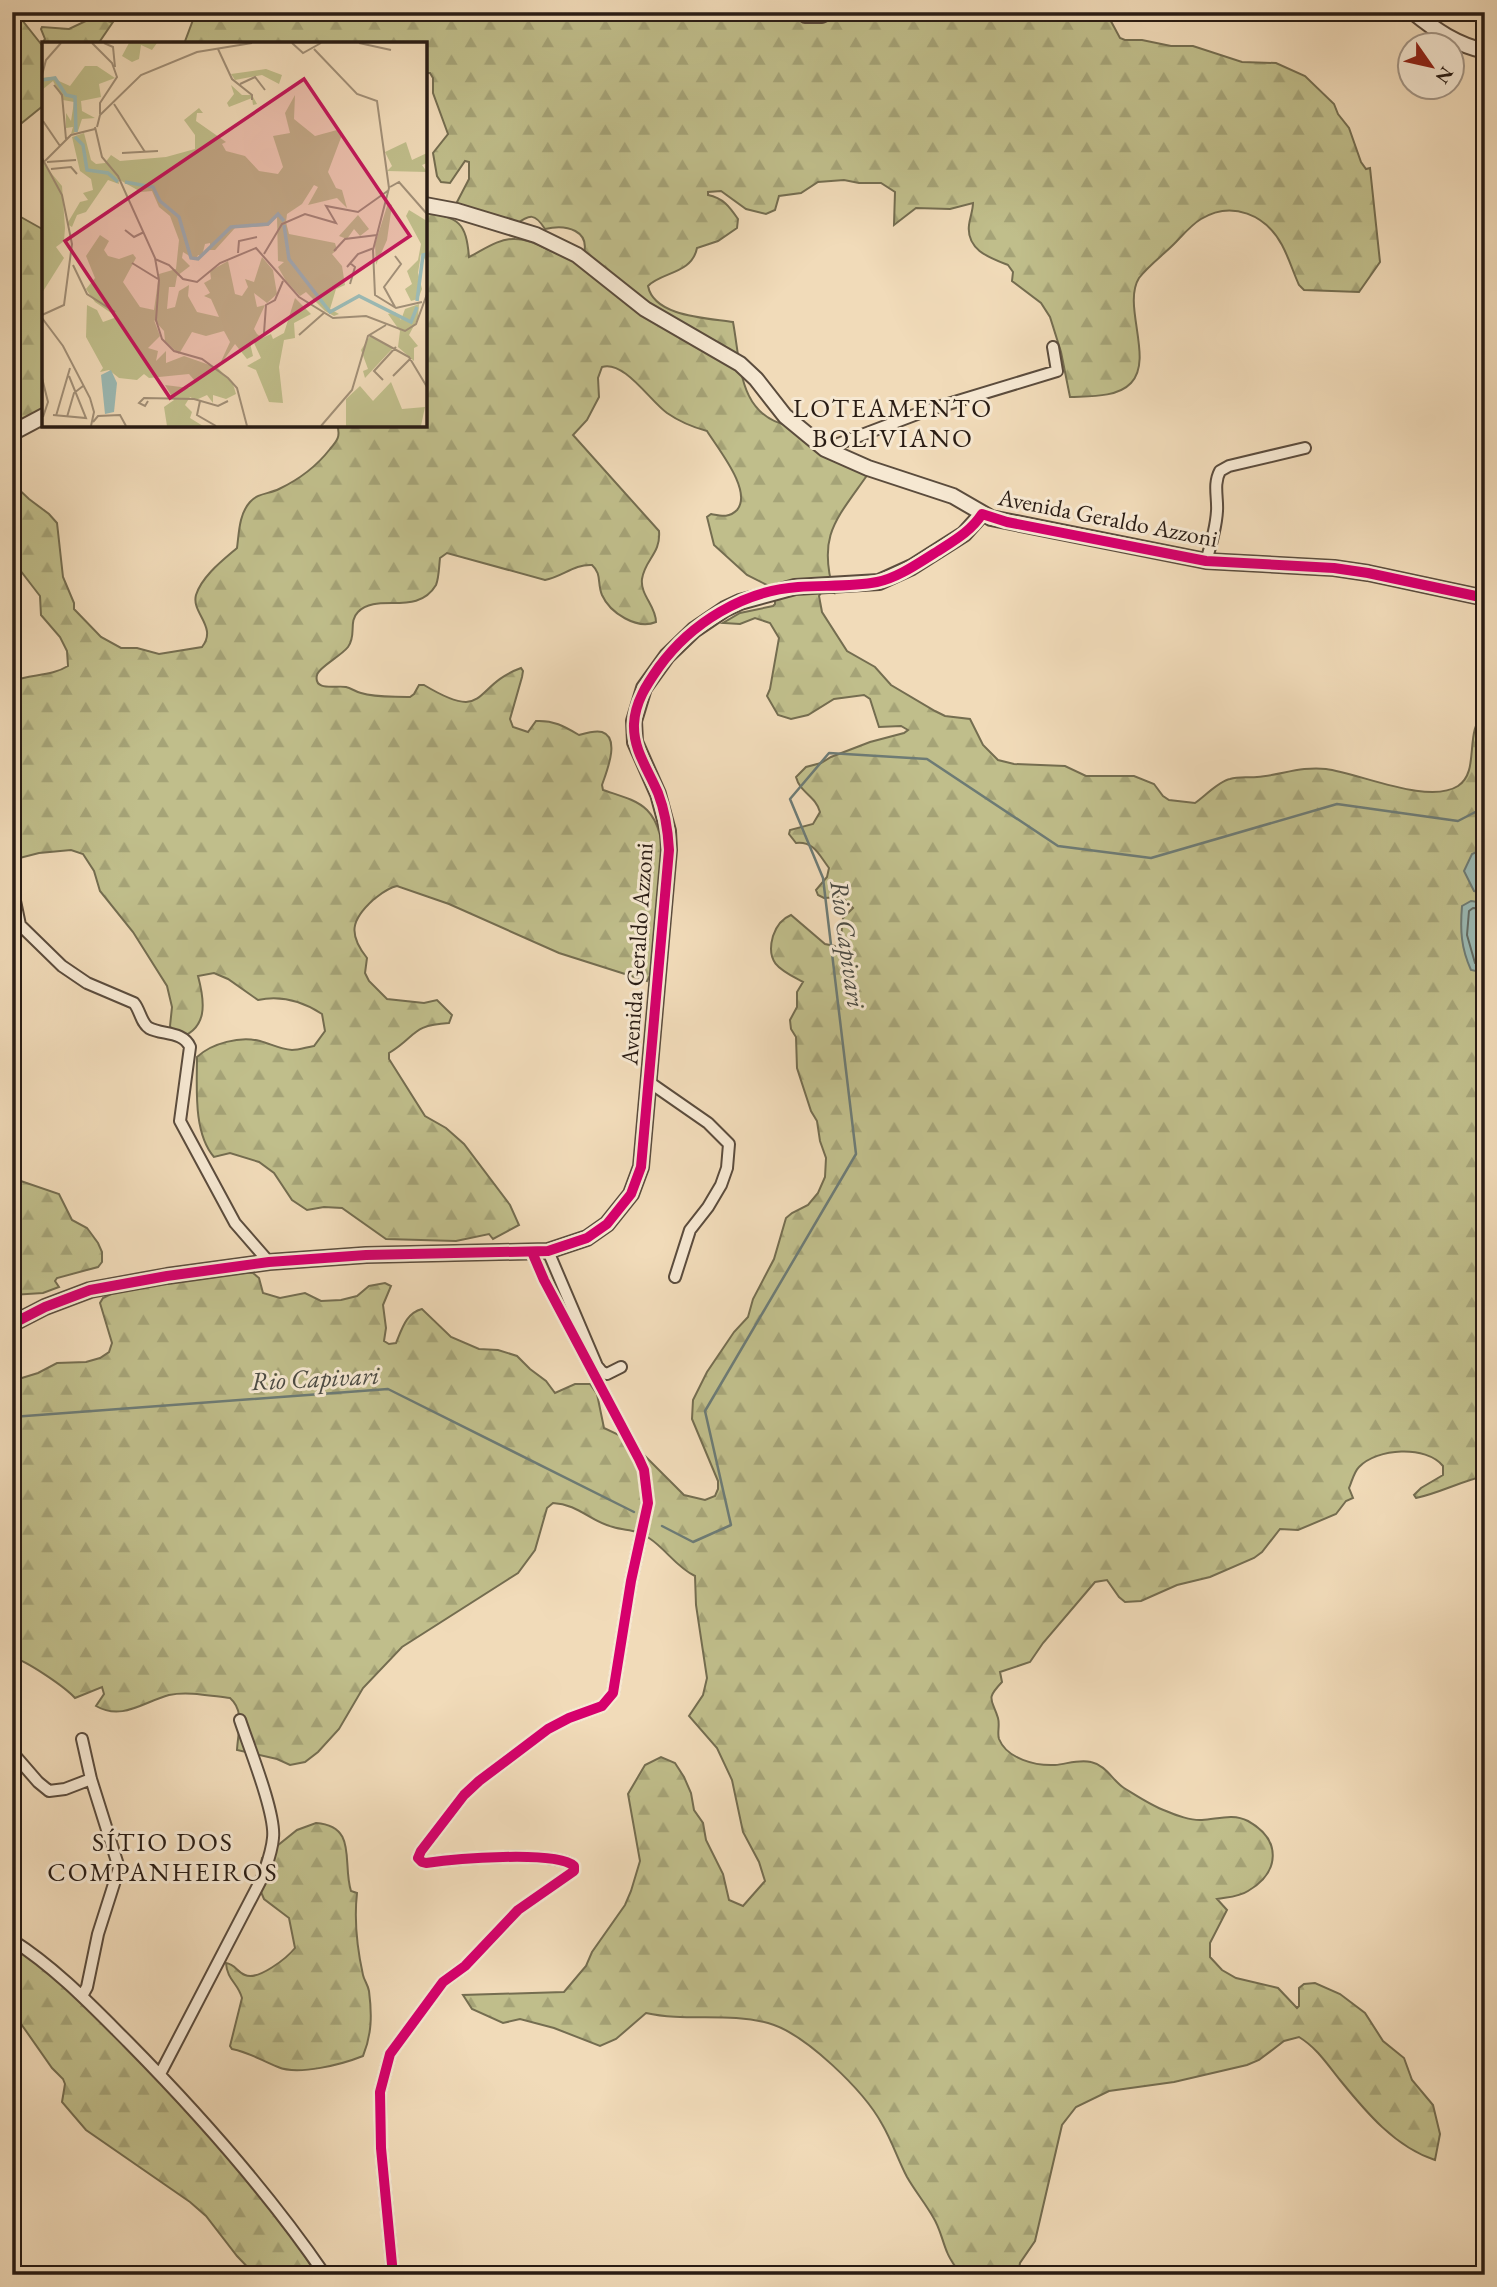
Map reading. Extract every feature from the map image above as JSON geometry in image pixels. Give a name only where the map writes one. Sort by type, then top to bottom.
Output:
[{"type":"street","points":[[805,17],[822,17],[833,12]]},
{"type":"street","points":[[1413,12],[1442,34],[1469,47],[1485,51]]},
{"type":"street","points":[[427,205],[457,211],[536,235],[577,255],[645,309],[740,364],[756,379],[785,416],[825,449],[868,468],[953,496],[982,514]]},
{"type":"street","points":[[825,449],[925,411],[1057,371],[1054,348]]},
{"type":"street","points":[[12,433],[42,417]]},
{"type":"street","points":[[1206,561],[1216,528],[1216,485],[1220,471],[1228,466],[1305,448]]},
{"type":"street","name":"Avenida Geraldo Azzoni","points":[[12,1324],[45,1307],[90,1290],[167,1276],[269,1262],[342,1256],[548,1251],[587,1238],[607,1224],[631,1194],[640,1167],[669,850],[668,831],[659,794],[635,742],[634,721],[644,688],[667,656],[694,630],[725,609],[795,587],[879,582],[912,567],[964,534],[982,514],[1007,522],[1206,561],[1334,568],[1485,598]]},
{"type":"street","points":[[15,901],[20,925],[62,965],[87,983],[134,1003],[145,1025],[150,1029],[183,1037],[188,1041],[190,1047],[180,1121],[235,1223],[269,1262]]},
{"type":"street","points":[[649,1082],[708,1123],[729,1144],[727,1168],[721,1185],[690,1230],[675,1278]]},
{"type":"street","points":[[548,1251],[597,1366],[607,1374],[621,1367]]},
{"type":"street","points":[[393,2275],[381,2148],[380,2092],[390,2054],[443,1982],[466,1966],[518,1910],[574,1871],[574,1866],[569,1862],[545,1857],[457,1859],[426,1863],[418,1858],[452,1810],[479,1781],[548,1729],[602,1706],[613,1693],[631,1581],[649,1503],[644,1470],[639,1459],[544,1280],[532,1252]]},
{"type":"street","points":[[160,2074],[263,1876],[272,1848],[274,1835],[271,1816],[240,1720]]},
{"type":"street","points":[[82,1739],[91,1779],[119,1868],[98,1934],[87,1987],[82,1996]]},
{"type":"street","points":[[12,1752],[49,1791],[65,1789],[91,1779]]},
{"type":"street","points":[[12,1940],[82,1996],[160,2074],[258,2183],[325,2275]]},
{"type":"green space","points":[[196,12],[782,12],[812,20],[843,12],[1106,12],[1120,38],[1125,40],[1193,46],[1242,62],[1276,63],[1305,76],[1334,104],[1349,128],[1361,162],[1366,169],[1370,168],[1380,262],[1359,292],[1304,290],[1299,285],[1282,245],[1267,226],[1258,219],[1236,211],[1213,213],[1194,224],[1139,278],[1134,302],[1140,360],[1137,373],[1125,388],[1110,394],[1070,397],[1061,352],[1050,317],[1041,303],[1012,281],[1013,272],[1008,265],[981,252],[971,241],[969,225],[973,203],[950,209],[916,208],[894,225],[895,192],[881,183],[844,180],[818,182],[801,193],[779,196],[775,210],[766,214],[746,209],[721,191],[708,192],[708,195],[722,200],[732,210],[738,219],[737,228],[718,241],[697,248],[694,257],[683,268],[648,286],[652,296],[671,310],[733,322],[745,386],[760,412],[790,426],[868,474],[833,529],[828,556],[834,593],[823,590],[819,596],[822,612],[847,651],[875,667],[891,685],[935,711],[945,716],[970,719],[983,745],[998,760],[1014,764],[1065,766],[1086,776],[1134,776],[1154,784],[1169,800],[1195,803],[1226,780],[1308,769],[1326,769],[1412,790],[1445,791],[1458,786],[1465,779],[1471,761],[1475,729],[1478,720],[1485,713],[1485,1476],[1416,1498],[1414,1495],[1421,1488],[1443,1475],[1443,1466],[1435,1459],[1414,1452],[1377,1456],[1357,1469],[1349,1488],[1353,1498],[1346,1501],[1336,1514],[1298,1530],[1280,1529],[1254,1558],[1210,1577],[1177,1585],[1141,1601],[1125,1602],[1107,1580],[1095,1582],[1030,1662],[1000,1672],[1002,1682],[993,1692],[991,1699],[999,1721],[999,1739],[1008,1752],[1023,1760],[1047,1765],[1091,1762],[1101,1766],[1124,1788],[1170,1813],[1198,1820],[1237,1817],[1248,1821],[1267,1837],[1273,1856],[1266,1875],[1248,1891],[1217,1899],[1227,1910],[1210,1943],[1210,1957],[1222,1970],[1236,1978],[1278,1988],[1297,2008],[1299,1988],[1304,1984],[1315,1983],[1340,1994],[1365,2013],[1383,2041],[1404,2058],[1412,2080],[1433,2105],[1440,2134],[1435,2160],[1407,2147],[1382,2127],[1316,2051],[1299,2037],[1284,2041],[1259,2060],[1247,2065],[1174,2082],[1109,2091],[1076,2107],[1062,2125],[1035,2241],[1020,2263],[1018,2275],[960,2275],[948,2255],[935,2221],[907,2177],[886,2130],[873,2111],[832,2065],[799,2038],[783,2029],[753,2020],[646,2013],[616,2039],[600,2046],[554,2028],[520,2019],[503,2023],[472,2009],[463,1995],[564,1992],[586,1966],[592,1952],[625,1905],[640,1861],[628,1794],[645,1765],[661,1757],[675,1763],[684,1777],[694,1810],[703,1823],[706,1840],[723,1874],[729,1900],[743,1906],[765,1881],[759,1862],[743,1832],[732,1780],[717,1748],[689,1716],[703,1695],[707,1678],[696,1605],[695,1576],[645,1535],[605,1525],[570,1506],[553,1503],[547,1508],[535,1550],[518,1573],[402,1647],[363,1688],[339,1729],[305,1762],[290,1765],[277,1759],[237,1750],[239,1715],[230,1698],[176,1694],[115,1712],[96,1706],[104,1694],[102,1687],[75,1698],[45,1675],[12,1657],[12,1381],[38,1373],[57,1363],[86,1362],[109,1352],[112,1343],[100,1303],[103,1298],[115,1292],[210,1268],[253,1273],[259,1278],[263,1293],[280,1298],[305,1293],[321,1301],[341,1300],[357,1296],[369,1286],[385,1283],[391,1286],[383,1305],[386,1328],[384,1341],[389,1344],[396,1343],[408,1318],[422,1309],[451,1337],[479,1349],[498,1350],[517,1356],[546,1381],[555,1393],[575,1384],[590,1384],[597,1394],[604,1428],[619,1435],[644,1455],[684,1495],[705,1500],[715,1496],[718,1481],[692,1419],[693,1400],[707,1372],[734,1332],[748,1317],[753,1299],[774,1259],[786,1218],[808,1205],[818,1193],[825,1177],[826,1158],[817,1121],[797,1068],[796,1037],[791,1029],[790,1020],[797,1007],[797,992],[803,982],[777,965],[773,960],[771,946],[777,926],[791,915],[825,944],[840,947],[843,918],[853,908],[842,897],[824,898],[818,895],[816,890],[827,877],[829,868],[812,847],[796,843],[789,834],[790,830],[813,824],[820,812],[796,777],[806,767],[908,730],[901,726],[879,727],[870,699],[864,695],[834,699],[808,715],[791,719],[778,715],[767,696],[779,638],[770,623],[755,618],[740,624],[723,623],[740,613],[775,604],[775,596],[767,585],[747,575],[714,545],[707,517],[711,514],[731,514],[741,502],[741,492],[732,470],[707,431],[686,424],[667,413],[628,375],[610,366],[602,367],[598,378],[599,397],[587,420],[573,435],[659,531],[658,545],[642,579],[643,590],[654,611],[656,622],[633,622],[611,608],[602,595],[598,575],[592,565],[545,580],[447,553],[440,558],[437,582],[428,595],[408,602],[366,606],[358,612],[353,620],[352,638],[348,647],[318,672],[317,680],[322,686],[346,687],[367,695],[386,696],[410,697],[419,685],[424,685],[445,696],[470,702],[505,675],[521,668],[522,677],[510,719],[513,727],[528,732],[536,721],[542,721],[558,724],[579,735],[596,731],[608,736],[611,748],[603,790],[643,806],[656,824],[662,842],[663,887],[652,972],[647,981],[559,953],[449,904],[397,886],[381,893],[360,914],[356,921],[355,934],[367,958],[365,973],[369,981],[387,999],[424,1003],[437,1000],[452,1015],[449,1023],[428,1026],[415,1032],[389,1053],[389,1059],[425,1116],[446,1128],[464,1144],[510,1205],[519,1225],[493,1239],[489,1234],[456,1241],[386,1239],[342,1208],[307,1210],[292,1200],[274,1173],[259,1162],[230,1153],[214,1157],[207,1147],[199,1123],[197,1057],[218,1044],[235,1040],[260,1041],[292,1050],[314,1046],[325,1031],[322,1014],[292,1000],[258,1000],[228,979],[214,973],[198,976],[202,1014],[194,1029],[175,1039],[170,1026],[172,1007],[167,986],[133,932],[100,891],[94,871],[83,854],[71,850],[39,853],[12,860],[12,782],[16,777],[12,771],[12,681],[55,672],[68,666],[67,651],[60,637],[41,615],[40,596],[20,570],[12,552],[12,483],[57,523],[63,577],[74,609],[101,637],[121,648],[137,648],[159,654],[202,647],[207,633],[195,602],[196,595],[208,575],[237,548],[242,518],[250,502],[287,485],[313,467],[336,441],[338,427],[427,427],[427,212],[446,217],[459,224],[466,236],[469,257],[509,239],[524,240],[566,257],[583,257],[585,248],[584,241],[575,231],[561,227],[545,229],[532,217],[515,225],[456,204],[469,179],[469,162],[465,161],[450,183],[441,182],[437,176],[433,153],[448,134],[433,93],[433,78],[427,73],[427,42],[185,42]]},
{"type":"green space","points":[[12,15],[18,15],[42,43],[42,107],[12,131]]},
{"type":"green space","points":[[92,18],[113,22],[99,42],[43,42],[45,39],[42,27],[69,29]]},
{"type":"green space","points":[[19,216],[42,229],[42,422],[12,428],[12,225]]},
{"type":"green space","points":[[12,1178],[59,1194],[72,1220],[87,1228],[98,1243],[102,1262],[98,1267],[57,1278],[55,1281],[59,1287],[43,1293],[12,1295]]},
{"type":"green space","points":[[316,1823],[338,1831],[346,1848],[351,1891],[357,1893],[357,1934],[363,1975],[369,1991],[370,2032],[363,2056],[320,2068],[297,2070],[278,2067],[230,2046],[242,1998],[228,1974],[226,1963],[245,1975],[257,1975],[279,1963],[295,1948],[289,1918],[264,1899],[259,1873],[262,1858],[297,1830]]},
{"type":"green space","points":[[12,1943],[66,1983],[261,2189],[317,2275],[255,2275],[206,2216],[190,2202],[86,2130],[62,2102],[65,2084],[63,2079],[52,2068],[12,2011]]},
{"type":"water","points":[[1485,851],[1485,893],[1474,891],[1464,871],[1472,854]]},
{"type":"water","points":[[1471,901],[1485,903],[1485,973],[1471,970],[1463,946],[1462,906]]},
{"type":"waterway","name":"Rio Capivari","points":[[662,1526],[693,1542],[731,1525],[705,1411],[856,1154],[823,878],[790,799],[829,753],[927,759],[1058,846],[1151,858],[1337,804],[1458,821],[1485,807]]},
{"type":"waterway","name":"Rio Capivari","points":[[12,1417],[388,1389],[634,1512]]},
{"type":"cycle path","points":[[12,1324],[45,1307],[90,1290],[167,1276],[269,1262],[366,1255],[548,1251],[587,1238],[607,1224],[631,1194],[641,1167],[669,850],[666,821],[660,800],[636,742],[635,716],[646,687],[672,651],[703,623],[738,602],[798,587],[857,585],[885,580],[909,569],[956,539],[982,514],[1007,522],[1206,561],[1334,568],[1485,598]]},
{"type":"cycle path","points":[[393,2275],[381,2148],[380,2092],[390,2054],[443,1982],[465,1966],[518,1910],[574,1871],[574,1866],[547,1858],[503,1857],[426,1863],[418,1858],[464,1795],[479,1781],[548,1729],[602,1706],[613,1693],[631,1581],[648,1503],[644,1470],[639,1459],[544,1280],[532,1252]]},
{"type":"district","name":"LOTEAMENTO BOLIVIANO","points":[[893,422]]},
{"type":"district","name":"SÍTIO DOS COMPANHEIROS","points":[[163,1857]]}]
